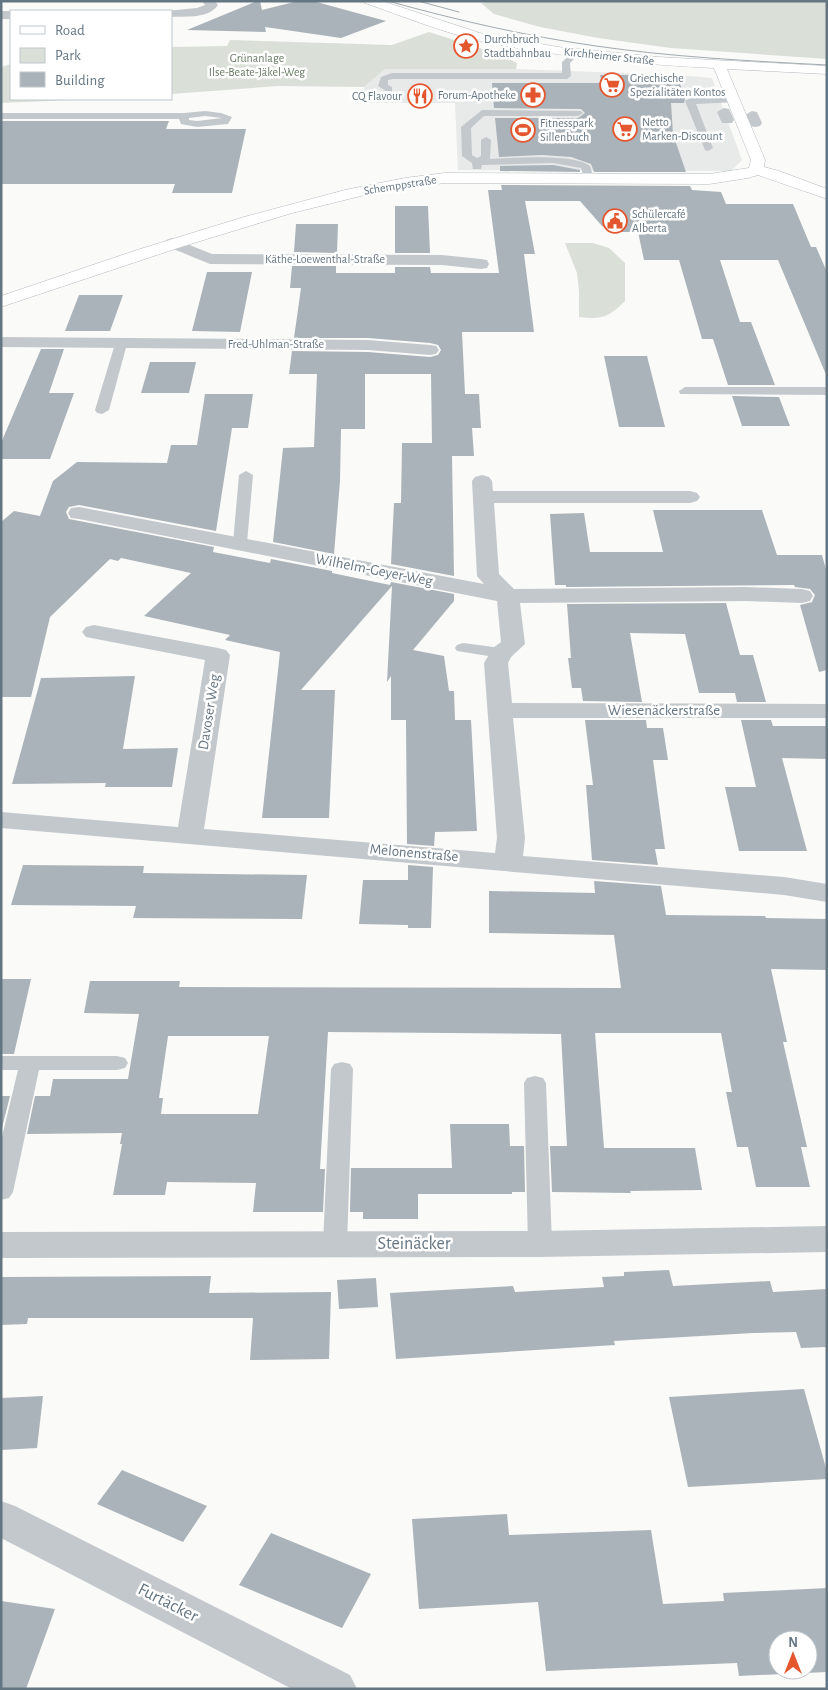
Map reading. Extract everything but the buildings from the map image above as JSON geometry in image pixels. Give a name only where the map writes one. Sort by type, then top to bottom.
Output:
[{"type":"street","name":"Kirchheimer Straße","points":[[369,1],[481,38],[575,54],[719,65],[827,70]]},
{"type":"street","points":[[172,13],[198,12],[209,5]]},
{"type":"street","points":[[719,65],[758,160],[756,170],[774,174],[827,194]]},
{"type":"street","points":[[732,94],[742,75],[772,68]]},
{"type":"street","name":"Schemppstraße","points":[[1,302],[172,243],[382,186],[418,180],[476,178],[709,179],[748,174],[756,170]]},
{"type":"street","name":"Käthe-Loewenthal-Straße","points":[[172,243],[210,259],[442,260],[481,264]]},
{"type":"street","name":"Fred-Uhlman-Straße","points":[[1,342],[121,344],[255,340],[369,340],[430,350]]},
{"type":"street","points":[[508,861],[511,838],[496,663],[502,653],[513,644],[508,596],[488,576],[483,489],[690,497]]},
{"type":"street","name":"Wilhelm-Geyer-Weg","points":[[78,514],[240,543],[331,563],[508,596]]},
{"type":"street","points":[[508,596],[727,594],[802,596]]},
{"type":"street","name":"Davoser Weg","points":[[94,632],[218,655],[190,834]]},
{"type":"street","name":"Wiesenäckerstraße","points":[[500,710],[827,711]]},
{"type":"street","name":"Melonenstraße","points":[[1,820],[508,861],[784,886],[827,893]]},
{"type":"street","name":"Steinäcker","points":[[1,1245],[540,1244],[827,1239]]},
{"type":"street","name":"Furtäcker","points":[[1,1518],[335,1689]]},
{"type":"lane","points":[[389,89],[383,86],[384,79],[392,76],[567,76],[566,62],[575,54]]},
{"type":"lane","points":[[708,148],[690,101],[732,94]]},
{"type":"lane","points":[[578,113],[482,113],[466,127],[467,156],[477,162],[568,162],[584,166],[589,179]]},
{"type":"lane","points":[[1,116],[184,116]]},
{"type":"lane","points":[[477,162],[486,157],[486,140]]},
{"type":"lane","points":[[476,178],[477,162]]},
{"type":"lane","points":[[102,410],[121,344]]},
{"type":"lane","points":[[684,391],[827,391]]},
{"type":"lane","points":[[240,543],[246,475]]},
{"type":"lane","points":[[463,648],[502,653]]},
{"type":"lane","points":[[1,1063],[117,1063]]},
{"type":"lane","points":[[1,1192],[30,1063]]},
{"type":"lane","points":[[335,1244],[342,1069]]},
{"type":"lane","points":[[535,1082],[540,1244]]},
{"type":"shaded area","points":[[385,69],[516,69],[712,78],[742,160],[731,171],[458,170],[455,103],[364,103],[364,87]]},
{"type":"green space","points":[[490,1],[827,1],[827,59],[671,48],[598,38],[540,27],[494,14],[481,3]]},
{"type":"green space","name":"Grünanlage Ilse-Beate-Jäkel-Weg","points":[[429,32],[498,54],[517,63],[516,69],[385,69],[364,87],[278,86],[172,94],[172,47],[227,46],[230,40],[392,45]]},
{"type":"green space","points":[[10,64],[10,100],[73,100],[1,103],[1,67]]},
{"type":"green space","points":[[565,243],[593,243],[609,248],[625,263],[625,301],[614,311],[605,316],[594,318],[579,317],[577,273]]},
{"type":"tram line","points":[[388,1],[491,27],[596,46],[682,56],[827,65]]},
{"type":"tram line","points":[[418,1],[459,12]]},
{"type":"place","name":"Durchbruch Stadtbahnbau","points":[[466,46]]},
{"type":"place","name":"Griechische Spezialitäten Kontos","points":[[612,85]]},
{"type":"place","name":"Forum-Apotheke","points":[[533,95]]},
{"type":"place","name":"CQ Flavour","points":[[420,96]]},
{"type":"place","name":"Netto Marken-Discount","points":[[625,129]]},
{"type":"place","name":"Fitnesspark Sillenbuch","points":[[523,130]]},
{"type":"place","name":"Schülercafé Alberta","points":[[615,221]]}]
